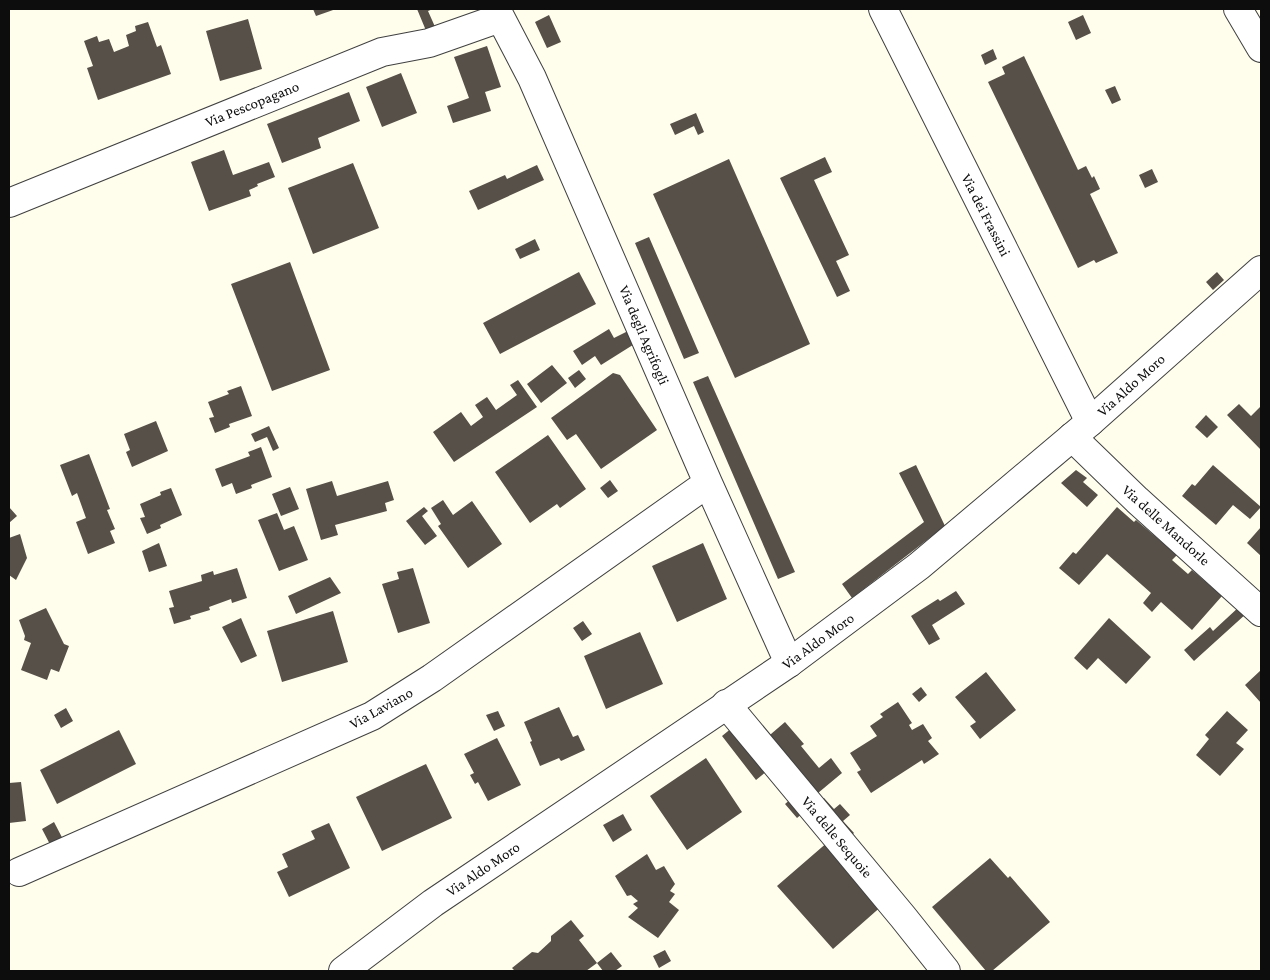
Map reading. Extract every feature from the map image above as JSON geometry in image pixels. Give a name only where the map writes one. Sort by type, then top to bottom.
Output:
[{"type":"street","name":"Via dei Frassini","points":[[883,9],[1081,429]]},
{"type":"street","points":[[1238,9],[1261,48]]},
{"type":"street","name":"Via Pescopagano","points":[[9,203],[382,52],[429,43],[498,13]]},
{"type":"street","name":"Via degli Agrifogli","points":[[498,13],[532,78],[708,483],[789,663]]},
{"type":"street","name":"Via Aldo Moro","points":[[343,971],[433,903],[789,663],[919,566],[1081,429],[1261,270]]},
{"type":"street","name":"Via delle Mandorle","points":[[1081,429],[1137,500],[1261,612]]},
{"type":"street","name":"Via Laviano","points":[[19,872],[372,716],[432,678],[708,483]]},
{"type":"street","name":"Via delle Sequoie","points":[[726,704],[897,909],[946,971]]},
{"type":"building","points":[[313,9],[336,9],[316,16]]},
{"type":"building","points":[[417,9],[433,9],[428,11],[436,29],[427,33]]},
{"type":"building","points":[[549,15],[561,42],[547,48],[535,22]]},
{"type":"building","points":[[1083,15],[1091,33],[1076,40],[1068,22]]},
{"type":"building","points":[[248,19],[262,69],[220,81],[206,31]]},
{"type":"building","points":[[148,22],[157,47],[161,45],[171,74],[98,100],[87,68],[93,66],[84,41],[97,36],[99,42],[109,39],[114,52],[129,46],[126,35],[136,31],[135,26]]},
{"type":"building","points":[[487,46],[501,87],[485,92],[491,111],[453,123],[447,106],[469,98],[454,57]]},
{"type":"building","points":[[993,49],[997,59],[985,65],[981,55]]},
{"type":"building","points":[[1024,56],[1078,170],[1086,166],[1092,178],[1094,176],[1100,189],[1090,194],[1118,253],[1096,263],[1094,260],[1078,268],[988,82],[1005,74],[1002,67]]},
{"type":"building","points":[[401,73],[417,113],[382,127],[366,87]]},
{"type":"building","points":[[1115,86],[1121,100],[1112,104],[1105,90]]},
{"type":"building","points":[[349,92],[360,121],[318,138],[321,148],[282,163],[267,124]]},
{"type":"building","points":[[696,113],[704,132],[698,135],[694,126],[675,135],[670,124]]},
{"type":"building","points":[[224,150],[233,175],[269,162],[275,177],[257,184],[258,186],[249,190],[251,196],[209,211],[191,162]]},
{"type":"building","points":[[825,157],[832,172],[814,180],[849,255],[836,261],[850,291],[837,297],[780,178]]},
{"type":"building","points":[[729,159],[810,344],[735,378],[653,194]]},
{"type":"building","points":[[353,163],[379,228],[313,254],[288,188]]},
{"type":"building","points":[[537,165],[544,180],[478,210],[469,191],[505,175],[507,179]]},
{"type":"building","points":[[1152,169],[1158,182],[1145,188],[1139,175]]},
{"type":"building","points":[[649,237],[699,353],[684,359],[635,243]]},
{"type":"building","points":[[535,239],[540,250],[520,259],[515,249]]},
{"type":"building","points":[[290,262],[330,370],[272,391],[231,284]]},
{"type":"building","points":[[579,272],[596,304],[500,354],[483,323]]},
{"type":"building","points":[[1217,272],[1224,280],[1213,290],[1206,282]]},
{"type":"building","points":[[609,329],[614,338],[630,330],[636,343],[601,365],[595,356],[582,365],[573,351]]},
{"type":"building","points":[[552,365],[567,383],[541,403],[527,384]]},
{"type":"building","points":[[579,370],[586,379],[575,388],[568,378]]},
{"type":"building","points":[[613,373],[620,375],[657,430],[601,469],[576,434],[567,440],[551,418]]},
{"type":"building","points":[[708,376],[795,572],[778,579],[693,382]]},
{"type":"building","points":[[518,380],[537,407],[454,462],[433,432],[461,412],[471,426],[483,417],[475,405],[487,397],[496,410],[517,395],[510,385]]},
{"type":"building","points":[[241,386],[252,416],[229,424],[230,427],[215,433],[209,418],[214,417],[208,402],[229,394],[227,391]]},
{"type":"building","points":[[1239,404],[1251,416],[1261,406],[1261,450],[1227,415]]},
{"type":"building","points":[[1206,415],[1218,427],[1207,438],[1195,427]]},
{"type":"building","points":[[156,421],[168,451],[132,467],[126,452],[130,450],[124,434]]},
{"type":"building","points":[[269,426],[279,448],[273,451],[267,437],[255,442],[251,434]]},
{"type":"building","points":[[548,435],[586,489],[560,508],[557,504],[530,523],[495,472]]},
{"type":"building","points":[[261,447],[272,477],[251,485],[252,488],[236,494],[232,483],[222,487],[215,469],[250,456],[248,452]]},
{"type":"building","points":[[89,454],[110,509],[107,510],[115,529],[110,531],[115,543],[88,554],[76,522],[86,518],[77,493],[72,496],[60,465]]},
{"type":"building","points":[[916,465],[945,526],[852,598],[842,584],[924,522],[899,473]]},
{"type":"building","points":[[1213,465],[1261,507],[1250,519],[1233,505],[1216,525],[1182,496],[1192,484],[1195,486]]},
{"type":"building","points":[[1076,470],[1087,478],[1083,482],[1098,495],[1087,507],[1061,483]]},
{"type":"building","points":[[610,480],[618,491],[608,498],[600,488]]},
{"type":"building","points":[[332,481],[337,496],[388,481],[394,500],[385,503],[387,511],[335,525],[338,535],[321,540],[306,489]]},
{"type":"building","points":[[290,487],[299,509],[281,516],[272,494]]},
{"type":"building","points":[[171,488],[182,515],[160,525],[161,528],[147,534],[140,518],[145,517],[140,504],[161,495],[160,492]]},
{"type":"building","points":[[443,500],[453,515],[472,501],[502,544],[468,568],[438,526],[441,524],[431,508]]},
{"type":"building","points":[[9,507],[17,516],[9,523]]},
{"type":"building","points":[[424,507],[428,511],[422,516],[437,536],[425,545],[406,521]]},
{"type":"building","points":[[1117,507],[1134,522],[1136,520],[1177,555],[1172,560],[1188,574],[1192,570],[1222,596],[1192,630],[1161,602],[1152,612],[1143,603],[1151,593],[1107,554],[1079,585],[1059,568],[1073,552],[1076,554]]},
{"type":"building","points":[[277,513],[284,530],[294,526],[308,560],[279,571],[258,520]]},
{"type":"building","points":[[1261,527],[1261,556],[1247,543]]},
{"type":"building","points":[[20,534],[27,558],[16,580],[9,575],[9,538]]},
{"type":"building","points":[[159,543],[167,566],[149,572],[142,551]]},
{"type":"building","points":[[703,543],[727,599],[677,622],[652,566]]},
{"type":"building","points":[[237,568],[247,598],[232,603],[231,599],[209,607],[210,610],[190,616],[191,619],[174,624],[169,608],[174,607],[169,591],[202,581],[201,575],[213,571],[214,575]]},
{"type":"building","points":[[413,568],[430,623],[398,633],[382,584],[399,579],[397,572]]},
{"type":"building","points":[[330,577],[341,593],[296,614],[288,596]]},
{"type":"building","points":[[956,591],[965,604],[932,625],[940,639],[929,645],[911,616],[938,599],[940,601]]},
{"type":"building","points":[[1240,606],[1247,613],[1194,661],[1184,650],[1210,627],[1213,631]]},
{"type":"building","points":[[46,608],[64,644],[69,646],[59,672],[51,669],[47,680],[21,670],[31,643],[24,640],[25,636],[19,620]]},
{"type":"building","points":[[333,611],[348,662],[282,682],[267,631]]},
{"type":"building","points":[[241,618],[257,656],[241,663],[222,627]]},
{"type":"building","points":[[1109,618],[1151,657],[1126,684],[1098,658],[1087,670],[1074,658]]},
{"type":"building","points":[[583,621],[592,634],[582,641],[573,628]]},
{"type":"building","points":[[640,632],[663,684],[606,709],[584,656]]},
{"type":"building","points":[[1261,670],[1261,703],[1245,685]]},
{"type":"building","points":[[986,672],[1016,710],[980,739],[970,726],[976,722],[955,697]]},
{"type":"building","points":[[921,687],[927,695],[919,702],[912,694]]},
{"type":"building","points":[[898,702],[912,723],[909,725],[912,730],[923,724],[932,738],[928,741],[939,754],[924,764],[922,760],[871,793],[857,772],[861,770],[850,753],[877,736],[870,726],[883,717],[880,714]]},
{"type":"building","points":[[559,707],[573,737],[578,735],[585,750],[561,761],[559,758],[540,766],[524,722]]},
{"type":"building","points":[[66,708],[73,721],[61,728],[54,715]]},
{"type":"building","points":[[498,711],[505,726],[494,731],[486,715]]},
{"type":"building","points":[[1227,711],[1248,730],[1236,743],[1244,749],[1220,776],[1196,755],[1209,739],[1205,735]]},
{"type":"building","points":[[785,722],[804,744],[801,746],[819,768],[831,758],[842,773],[812,798],[764,740]]},
{"type":"building","points":[[733,727],[767,771],[756,780],[722,736]]},
{"type":"building","points":[[119,730],[136,764],[57,804],[40,770]]},
{"type":"building","points":[[497,738],[521,785],[488,801],[478,782],[475,784],[470,775],[474,773],[464,754]]},
{"type":"building","points":[[706,758],[742,812],[687,850],[650,796]]},
{"type":"building","points":[[426,764],[452,818],[382,851],[356,797]]},
{"type":"building","points":[[21,782],[26,821],[9,823],[9,783]]},
{"type":"building","points":[[792,798],[804,812],[797,818],[785,804]]},
{"type":"building","points":[[824,798],[834,809],[840,804],[850,815],[843,821],[854,833],[849,838],[818,803]]},
{"type":"building","points":[[623,814],[632,830],[613,842],[603,825]]},
{"type":"building","points":[[54,822],[67,847],[55,854],[42,829]]},
{"type":"building","points":[[329,823],[350,868],[289,897],[277,872],[288,867],[282,854],[315,839],[311,831]]},
{"type":"building","points":[[829,841],[884,904],[833,949],[777,886]]},
{"type":"building","points":[[647,854],[656,870],[664,866],[675,884],[670,891],[675,894],[669,902],[679,910],[658,938],[628,917],[638,908],[633,904],[638,901],[631,895],[627,896],[615,876]]},
{"type":"building","points":[[990,858],[1008,878],[1010,876],[1050,922],[992,971],[986,971],[932,907]]},
{"type":"building","points":[[571,920],[584,936],[579,940],[597,963],[586,971],[515,971],[512,968],[532,952],[538,953],[551,941],[551,936]]},
{"type":"building","points":[[665,950],[671,961],[659,968],[653,956]]},
{"type":"building","points":[[611,952],[622,966],[615,971],[603,971],[597,963]]}]
